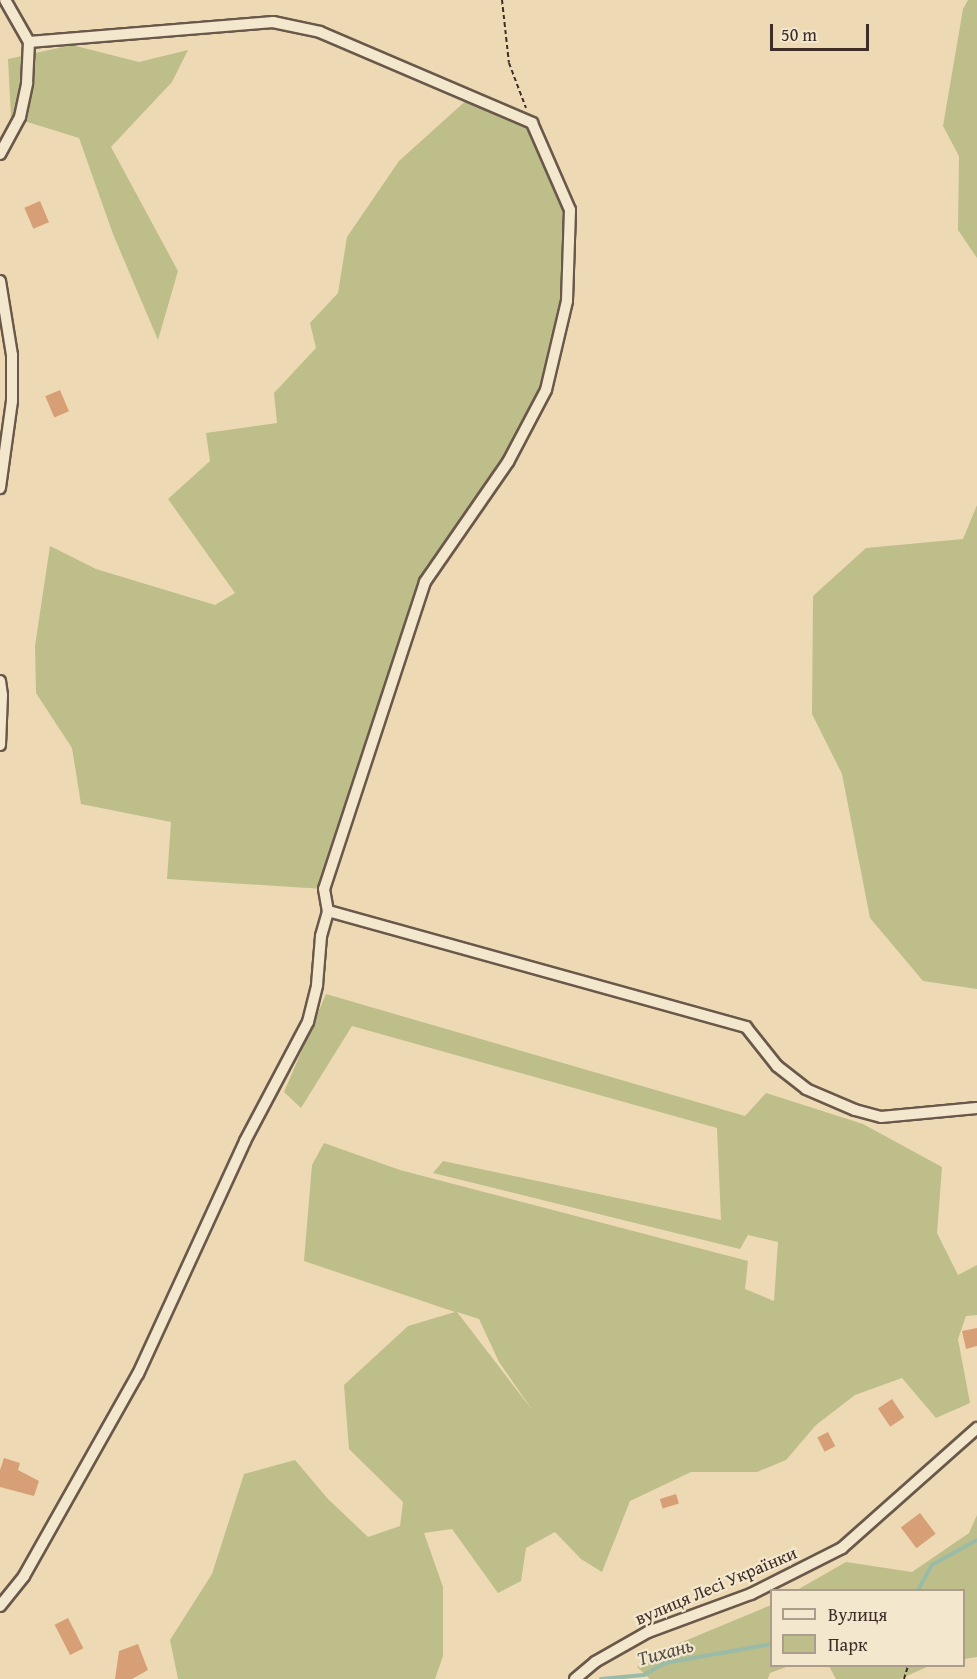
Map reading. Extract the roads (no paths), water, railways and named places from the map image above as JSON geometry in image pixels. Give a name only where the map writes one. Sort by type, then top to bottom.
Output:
[{"type":"street","points":[[0,154],[20,117],[27,83],[29,42],[5,0]]},
{"type":"street","points":[[0,1606],[24,1576],[138,1374],[245,1141],[308,1022],[317,985],[321,936],[328,911],[324,889],[425,582],[508,462],[546,390],[567,302],[570,210],[532,123],[320,32],[273,22],[29,42]]},
{"type":"street","points":[[0,281],[12,355],[12,401],[0,488]]},
{"type":"street","points":[[0,681],[2,695],[0,745]]},
{"type":"street","points":[[328,911],[746,1027],[777,1066],[806,1089],[855,1110],[881,1117],[977,1108]]},
{"type":"street","name":"вулиця Лесі Українки","points":[[575,1679],[595,1662],[648,1632],[751,1594],[842,1548],[977,1428]]},
{"type":"waterway","name":"Тихань","points":[[919,1589],[932,1565],[977,1540]]},
{"type":"waterway","name":"Тихань","points":[[601,1679],[644,1675],[665,1663],[770,1644]]}]
